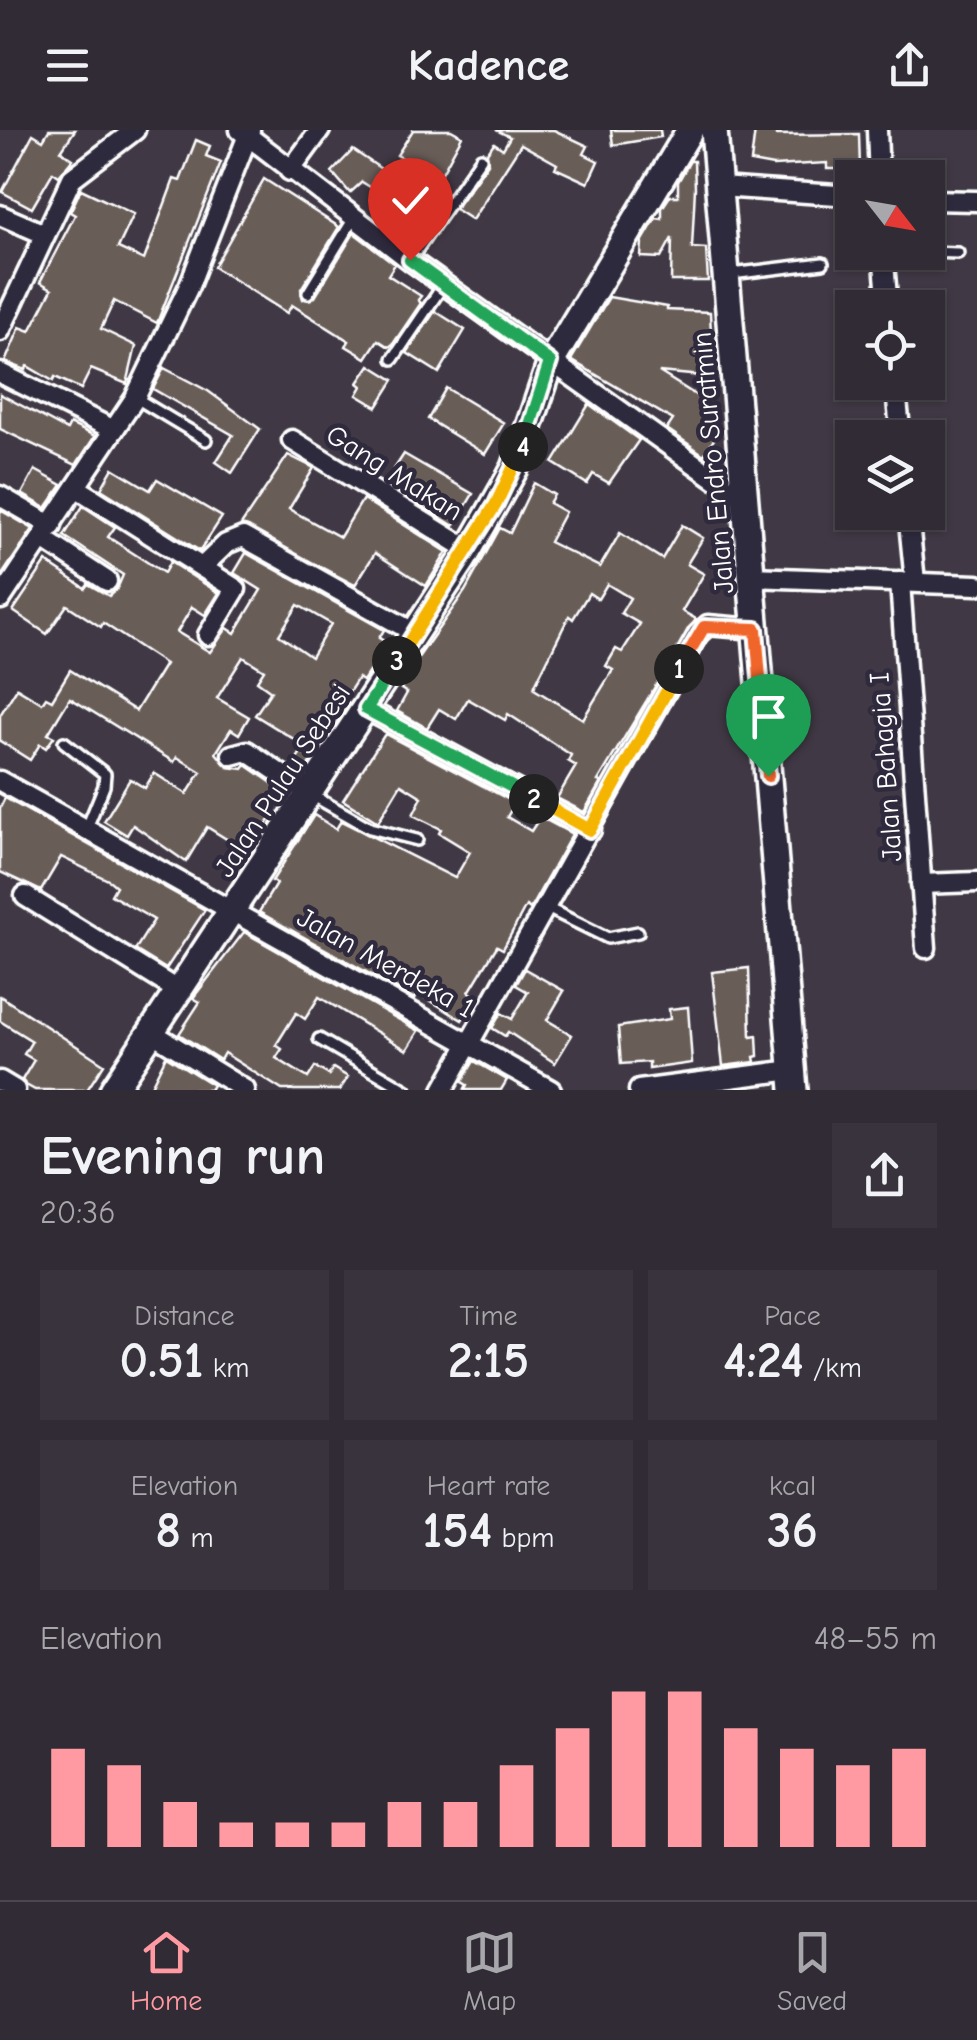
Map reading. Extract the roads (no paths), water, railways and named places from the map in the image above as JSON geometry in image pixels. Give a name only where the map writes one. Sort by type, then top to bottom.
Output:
[{"type":"street","points":[[0,331],[76,172],[135,130]]},
{"type":"street","points":[[290,171],[320,130]]},
{"type":"street","name":"Jalan Pulau Sebesi","points":[[112,1090],[469,550],[515,468],[550,362],[690,130]]},
{"type":"street","name":"Jalan Endro Suratmin","points":[[714,130],[793,1080]]},
{"type":"street","points":[[877,130],[878,160]]},
{"type":"street","points":[[1,599],[135,398],[189,286],[246,132],[290,171],[410,260],[745,500]]},
{"type":"street","points":[[719,187],[835,195]]},
{"type":"street","points":[[945,200],[977,201]]},
{"type":"street","points":[[0,215],[44,234]]},
{"type":"street","points":[[0,372],[114,430]]},
{"type":"street","name":"Gang Makan","points":[[292,440],[469,550]]},
{"type":"street","points":[[77,488],[236,589],[208,635]]},
{"type":"street","points":[[0,496],[107,581]]},
{"type":"street","name":"Jalan Bahagia I","points":[[908,530],[907,582],[926,948]]},
{"type":"street","points":[[202,567],[226,544],[243,538],[415,633]]},
{"type":"street","points":[[751,577],[977,585]]},
{"type":"street","name":"Jalan Merdeka 1","points":[[0,781],[470,1042],[701,630],[713,625],[756,629]]},
{"type":"street","points":[[366,709],[590,830]]},
{"type":"street","points":[[232,754],[247,751],[310,794]]},
{"type":"street","points":[[921,884],[977,882]]},
{"type":"street","points":[[25,896],[180,992]]},
{"type":"street","points":[[151,1032],[246,1090]]},
{"type":"street","points":[[443,1090],[470,1042],[551,1090]]},
{"type":"street","points":[[0,1080],[16,1090]]},
{"type":"street","points":[[639,1090],[793,1080]]},
{"type":"lane","points":[[410,260],[481,158]]},
{"type":"lane","points":[[308,293],[354,218]]},
{"type":"lane","points":[[945,252],[958,252]]},
{"type":"lane","points":[[726,274],[823,262]]},
{"type":"lane","points":[[393,359],[444,284]]},
{"type":"lane","points":[[135,398],[206,440]]},
{"type":"lane","points":[[64,742],[105,774],[86,830]]},
{"type":"lane","points":[[310,794],[370,828],[417,840]]},
{"type":"lane","points":[[547,908],[608,938],[638,932]]},
{"type":"lane","points":[[318,1040],[406,1090]]}]
